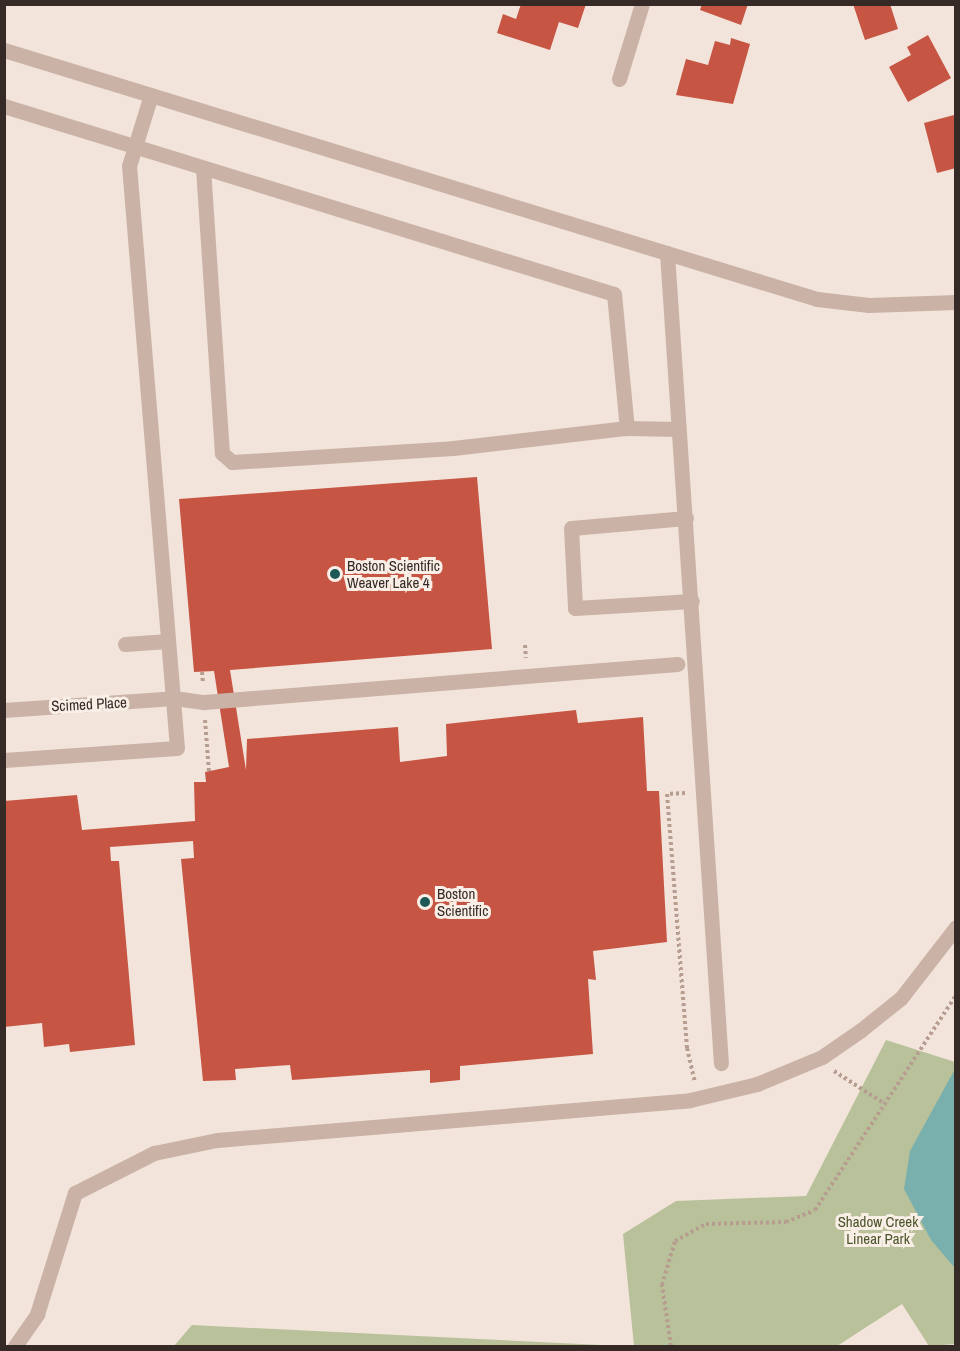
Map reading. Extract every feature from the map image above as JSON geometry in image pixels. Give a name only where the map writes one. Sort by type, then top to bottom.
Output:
[{"type":"street","points":[[619,79],[642,4]]},
{"type":"street","points":[[4,50],[817,299],[869,306],[956,302]]},
{"type":"street","points":[[4,760],[177,748],[129,166],[133,145],[151,95]]},
{"type":"street","points":[[4,106],[614,294],[627,428]]},
{"type":"street","points":[[203,168],[222,453],[232,462],[453,448],[627,428],[678,429]]},
{"type":"street","points":[[668,253],[721,1063]]},
{"type":"street","points":[[686,518],[571,528],[575,609],[692,601]]},
{"type":"street","points":[[125,644],[168,641]]},
{"type":"street","name":"Scimed Place","points":[[4,710],[174,698],[204,702],[677,664]]},
{"type":"street","points":[[15,1347],[37,1314],[75,1193],[154,1153],[217,1140],[690,1100],[757,1084],[822,1057],[901,998],[956,927]]},
{"type":"path","points":[[205,724],[209,772]]},
{"type":"path","points":[[684,781],[685,793],[667,794],[687,1048],[696,1084]]},
{"type":"path","points":[[671,1347],[662,1285],[675,1241],[706,1224],[786,1222],[815,1210],[882,1102],[956,995]]},
{"type":"path","points":[[822,1057],[834,1071],[882,1102]]},
{"type":"green space","name":"Shadow Creek Linear Park","points":[[886,1040],[955,1062],[956,1344],[929,1346],[902,1304],[837,1346],[634,1346],[623,1234],[676,1201],[806,1196]]},
{"type":"green space","points":[[192,1325],[622,1346],[174,1346]]},
{"type":"water","points":[[955,1069],[955,1268],[931,1240],[904,1189],[910,1151]]},
{"type":"building","points":[[521,4],[586,4],[578,28],[559,22],[550,50],[497,33],[503,14],[516,19]]},
{"type":"building","points":[[702,4],[748,4],[741,25],[700,10]]},
{"type":"building","points":[[853,4],[890,4],[898,29],[865,40]]},
{"type":"building","points":[[928,35],[951,78],[908,102],[889,67],[911,55],[907,47]]},
{"type":"building","points":[[731,38],[750,44],[733,104],[676,95],[686,59],[708,65],[715,41],[730,45]]},
{"type":"building","points":[[954,115],[956,168],[937,173],[924,123]]},
{"type":"building","name":"Boston Scientific","points":[[477,477],[492,649],[230,670],[246,770],[247,739],[398,727],[400,762],[447,756],[446,724],[576,710],[578,723],[643,717],[647,791],[659,791],[667,942],[593,951],[596,980],[588,979],[593,1054],[460,1066],[460,1080],[430,1083],[430,1070],[292,1080],[290,1065],[235,1069],[236,1080],[203,1081],[181,859],[194,858],[193,841],[110,847],[111,861],[119,861],[135,1045],[70,1052],[69,1044],[44,1047],[42,1023],[4,1027],[4,801],[77,795],[82,830],[195,821],[194,782],[206,782],[205,772],[229,767],[214,671],[194,672],[179,499]]},
{"type":"place","name":"Boston Scientific Weaver Lake 4","points":[[335,574]]},
{"type":"place","name":"Boston Scientific","points":[[425,902]]}]
